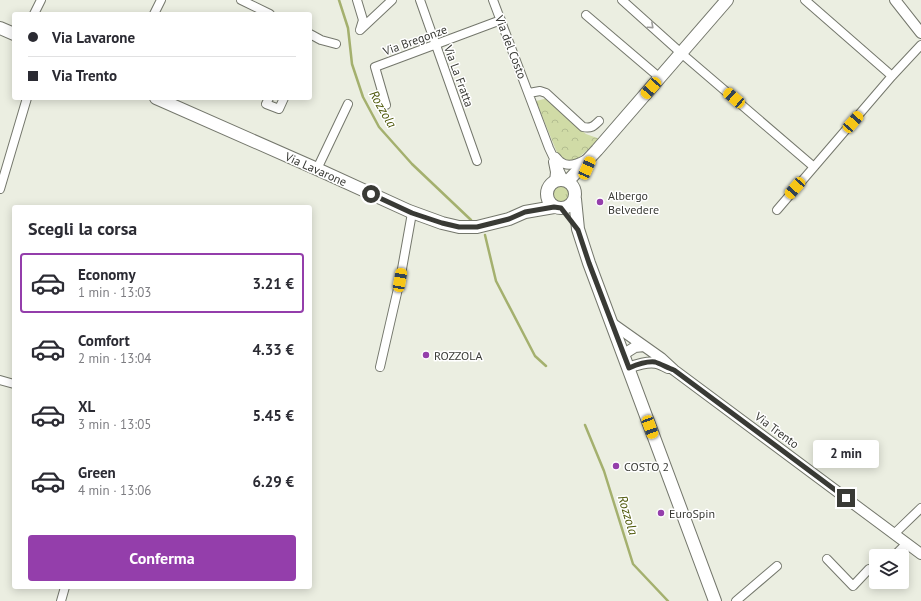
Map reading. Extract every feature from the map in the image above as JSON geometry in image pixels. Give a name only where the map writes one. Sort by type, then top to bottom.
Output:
[{"type":"main road","name":"Via Lavarone","points":[[525,212],[592,155],[660,78],[723,1]]},
{"type":"main road","points":[[0,28],[12,33]]},
{"type":"main road","name":"Via Lavarone","points":[[161,100],[412,213],[442,223],[459,227],[477,227],[509,219],[525,212],[558,207]]},
{"type":"main road","points":[[592,155],[575,196],[573,203],[565,208],[551,204],[548,200],[558,183],[573,186],[575,196],[578,230],[589,263],[715,601]]},
{"type":"main road","points":[[558,207],[578,230]]},
{"type":"street","points":[[35,12],[41,0]]},
{"type":"street","points":[[155,12],[161,0]]},
{"type":"street","points":[[241,0],[266,12]]},
{"type":"street","points":[[357,0],[363,20],[360,30],[392,0]]},
{"type":"street","name":"Via La Fratta","points":[[420,0],[477,161]]},
{"type":"street","name":"Via del Costo","points":[[493,0],[551,151],[558,183]]},
{"type":"street","points":[[622,0],[681,53],[814,167]]},
{"type":"street","points":[[805,0],[892,76]]},
{"type":"street","points":[[895,0],[921,33]]},
{"type":"street","points":[[586,15],[660,78]]},
{"type":"street","name":"Via Bregonze","points":[[386,105],[375,67],[501,20]]},
{"type":"street","points":[[312,36],[336,44]]},
{"type":"street","points":[[777,210],[892,76],[921,45]]},
{"type":"street","name":"Via del Costo","points":[[529,93],[540,91],[546,93],[584,127],[593,127],[599,121]]},
{"type":"street","points":[[0,189],[26,100]]},
{"type":"street","points":[[268,100],[266,104],[279,109],[283,100]]},
{"type":"street","points":[[317,169],[348,104]]},
{"type":"street","points":[[551,151],[561,163],[569,165],[581,162],[592,155]]},
{"type":"street","points":[[380,367],[400,280],[412,213]]},
{"type":"street","name":"Via Trento","points":[[613,324],[661,358],[674,370],[921,554]]},
{"type":"street","points":[[624,354],[635,347],[644,346]]},
{"type":"street","name":"Via Trento","points":[[629,368],[656,362],[674,370]]},
{"type":"street","points":[[0,380],[12,383]]},
{"type":"street","points":[[894,534],[921,508]]},
{"type":"street","points":[[901,549],[906,544]]},
{"type":"street","points":[[827,559],[853,586],[869,569]]},
{"type":"street","points":[[736,601],[777,566]]},
{"type":"street","points":[[61,601],[64,589]]},
{"type":"green space","points":[[546,99],[586,134],[600,139],[576,160],[570,163],[558,155],[536,101]]},
{"type":"green space","points":[[557,185],[565,185],[570,190],[568,201],[565,203],[557,203],[552,198],[552,190]]},
{"type":"waterway","name":"Rozzola","points":[[339,0],[348,28],[352,64],[363,97],[379,127],[412,164],[471,220]]},
{"type":"waterway","name":"Rozzola","points":[[485,235],[496,281],[535,356],[546,366]]},
{"type":"waterway","name":"Rozzola","points":[[585,425],[604,471],[633,564],[668,601]]},
{"type":"place","name":"Albergo Belvedere","points":[[600,202]]},
{"type":"place","name":"ROZZOLA","points":[[426,355]]},
{"type":"place","name":"COSTO 2","points":[[616,466]]},
{"type":"place","name":"EuroSpin","points":[[661,513]]},
{"type":"route","points":[[371,194],[412,213],[459,227],[477,227],[509,219],[525,212],[554,207],[561,208],[578,230],[629,368],[656,362],[674,370],[846,498]]}]
